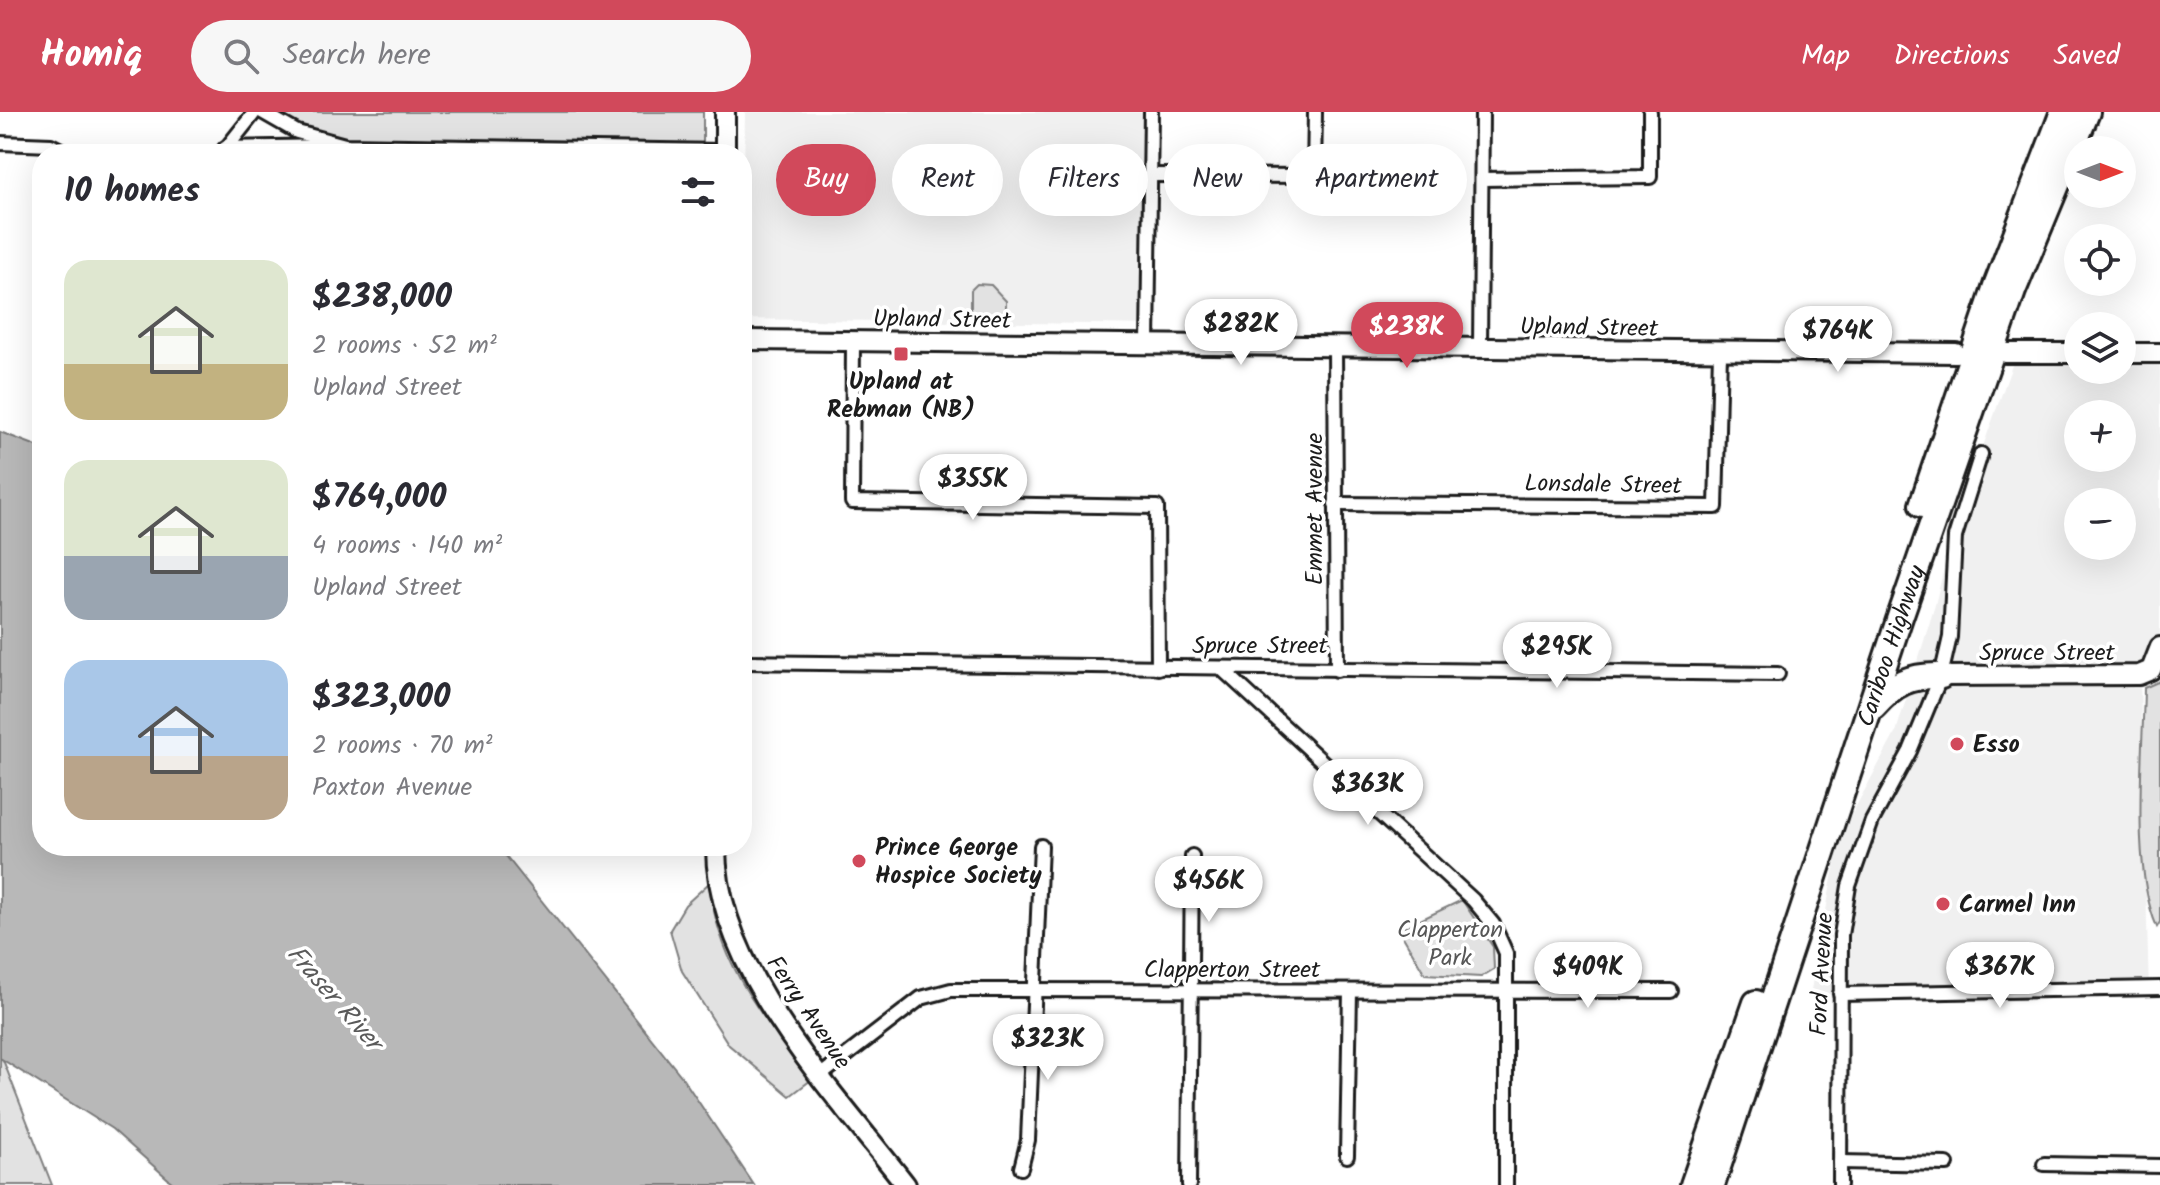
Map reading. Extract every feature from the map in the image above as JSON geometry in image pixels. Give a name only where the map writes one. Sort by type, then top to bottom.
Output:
[{"type":"highway","name":"Cariboo Highway","points":[[1693,1185],[1954,407],[2063,112]]},
{"type":"highway","name":"Cariboo Highway","points":[[1712,1185],[1900,617],[2013,291],[2087,112]]},
{"type":"highway","points":[[1869,712],[1891,688],[1930,676],[1902,647],[1900,617]]},
{"type":"street","points":[[230,144],[255,112]]},
{"type":"street","points":[[262,112],[297,132],[341,144]]},
{"type":"street","points":[[725,112],[725,144]]},
{"type":"street","points":[[1148,345],[1151,112]]},
{"type":"street","points":[[1150,175],[1314,176],[1315,112]]},
{"type":"street","points":[[1480,349],[1482,112]]},
{"type":"street","points":[[1482,179],[1650,177],[1650,112]]},
{"type":"street","points":[[0,143],[32,144]]},
{"type":"street","name":"Upland Street","points":[[752,340],[1956,353]]},
{"type":"street","points":[[853,342],[852,502],[1157,507],[1158,668]]},
{"type":"street","name":"Emmet Avenue","points":[[1335,348],[1337,670]]},
{"type":"street","name":"Lonsdale Street","points":[[1335,504],[1716,507],[1720,352]]},
{"type":"street","points":[[2005,353],[2064,353]]},
{"type":"street","points":[[2136,353],[2160,353]]},
{"type":"street","name":"Ford Avenue","points":[[1840,1185],[1841,935],[1849,886],[1872,821],[1910,751],[1930,676],[1950,637],[1955,537],[1981,454]]},
{"type":"street","name":"Spruce Street","points":[[1930,676],[2127,676],[2151,670],[2160,647]]},
{"type":"street","name":"Spruce Street","points":[[752,662],[1223,670],[1778,674]]},
{"type":"street","points":[[1223,670],[1473,900],[1493,924],[1506,953],[1506,1185]]},
{"type":"street","points":[[1021,1168],[1028,1140],[1041,846]]},
{"type":"street","name":"Ferry Avenue","points":[[718,856],[726,906],[749,972],[778,1018],[906,1185]]},
{"type":"street","points":[[1189,1185],[1192,856]]},
{"type":"street","points":[[1840,994],[2160,988]]},
{"type":"street","name":"Clapperton Street","points":[[821,1075],[921,998],[951,990],[1671,991]]},
{"type":"street","points":[[1347,1156],[1350,991]]},
{"type":"street","points":[[1840,1162],[1947,1164]]},
{"type":"street","points":[[2044,1164],[2160,1166]]},
{"type":"shaded area","points":[[745,112],[1159,112],[1158,325],[752,319],[752,144],[745,144]]},
{"type":"shaded area","points":[[2160,356],[2160,657],[2140,680],[2149,991],[1810,995],[1840,836],[1896,732],[1935,605],[1954,527],[2014,360],[2064,359],[2064,384],[2136,384],[2136,357]]},
{"type":"green space","points":[[275,112],[703,112],[703,144],[339,144]]},
{"type":"green space","points":[[977,284],[991,285],[1006,301],[1006,309],[999,316],[975,316],[971,311],[971,290]]},
{"type":"green space","points":[[2160,681],[2160,922],[2157,927],[2144,874],[2140,810],[2144,688]]},
{"type":"green space","points":[[709,883],[722,940],[745,989],[811,1080],[790,1096],[729,1045],[682,971],[670,930],[685,905]]},
{"type":"green space","name":"Clapperton Park","points":[[1462,900],[1493,947],[1494,969],[1481,977],[1425,974],[1399,930]]},
{"type":"green space","points":[[0,1058],[3,1060],[52,1185],[0,1185]]},
{"type":"water","name":"Fraser River","points":[[0,432],[32,444],[32,856],[506,856],[682,1077],[754,1185],[175,1185],[112,1129],[0,1058]]},
{"type":"place","name":"Upland at Rebman (NB)","points":[[901,354]]},
{"type":"place","name":"Esso","points":[[1957,744]]},
{"type":"place","name":"Prince George Hospice Society","points":[[859,861]]},
{"type":"place","name":"Carmel Inn","points":[[1943,904]]}]
